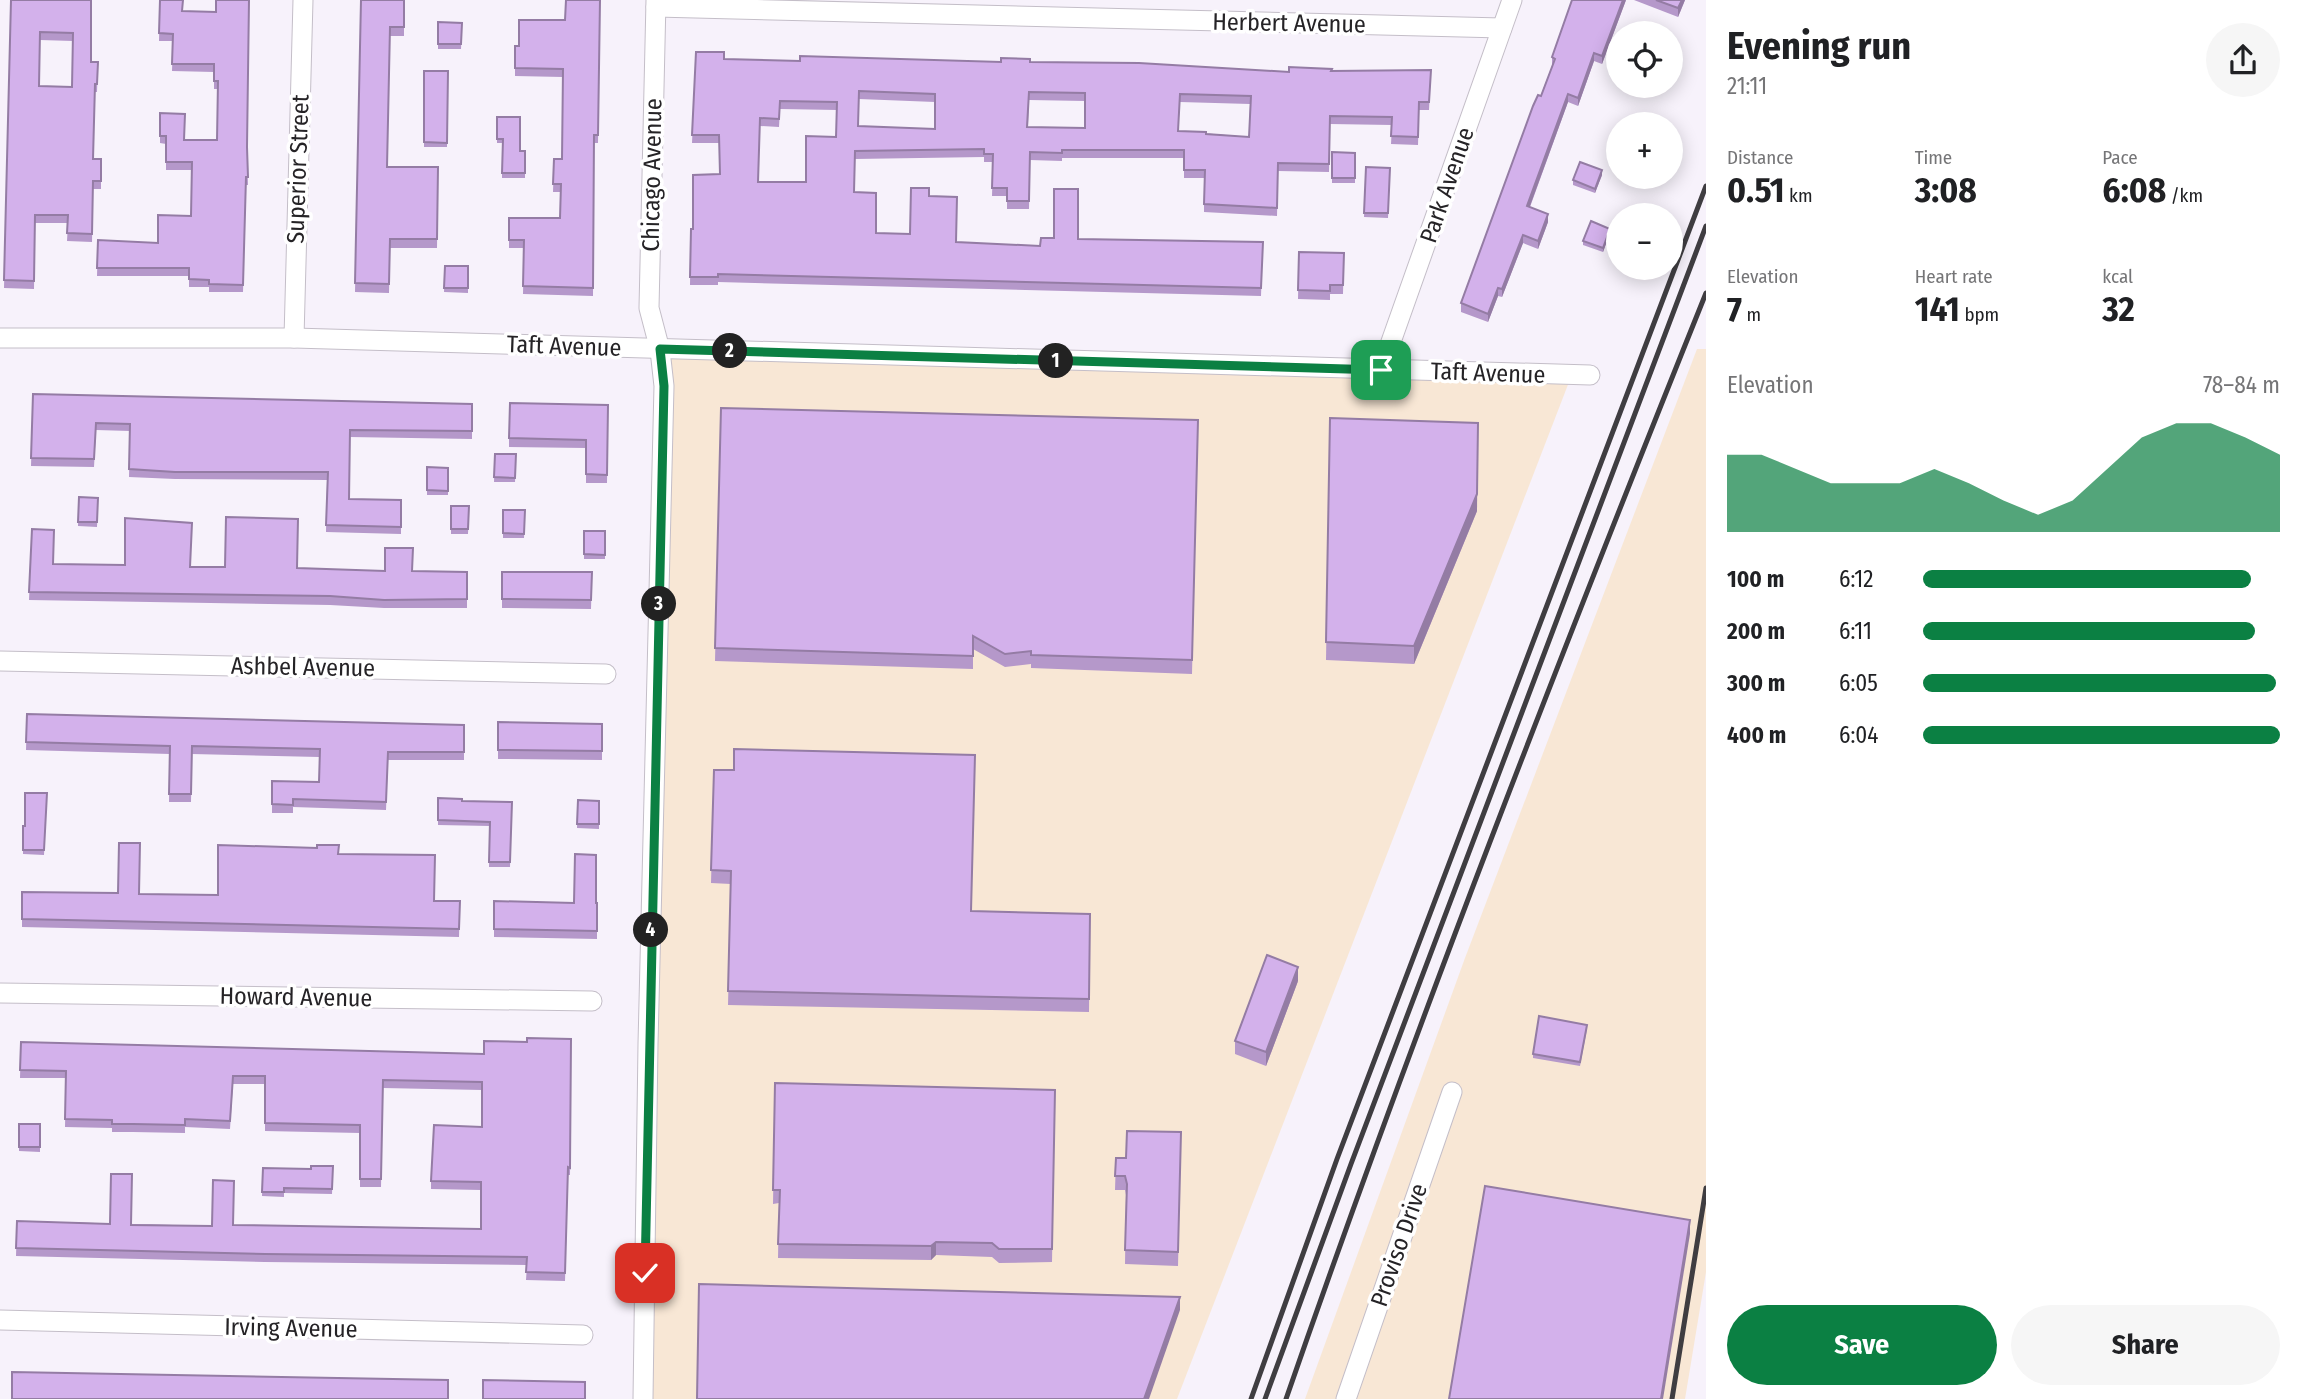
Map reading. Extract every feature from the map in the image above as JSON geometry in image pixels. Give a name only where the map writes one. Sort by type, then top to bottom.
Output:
[{"type":"street","name":"Superior Street","points":[[294,338],[303,0]]},
{"type":"street","name":"Park Avenue","points":[[1381,370],[1512,0]]},
{"type":"street","name":"Herbert Avenue","points":[[656,3],[1502,28]]},
{"type":"street","name":"Chicago Avenue","points":[[643,1399],[648,1044],[664,386],[660,349],[649,308],[656,3]]},
{"type":"street","name":"Taft Avenue","points":[[0,338],[294,338],[1590,376]]},
{"type":"street","name":"Ashbel Avenue","points":[[0,661],[606,674]]},
{"type":"street","name":"Howard Avenue","points":[[0,993],[592,1001]]},
{"type":"street","name":"Proviso Drive","points":[[1346,1399],[1452,1092]]},
{"type":"street","name":"Irving Avenue","points":[[0,1320],[583,1335]]},
{"type":"shaded area","points":[[1697,349],[1706,349],[1706,1272],[1685,1399],[1305,1399],[1465,958]]},
{"type":"shaded area","points":[[669,357],[1569,382],[1177,1399],[647,1399]]},
{"type":"building","points":[[11,0],[91,0],[91,62],[98,62],[93,159],[101,159],[101,181],[93,181],[92,234],[67,233],[68,215],[35,215],[34,281],[4,280]],"holes":[[[40,32],[73,33],[72,87],[39,86]]]},
{"type":"building","points":[[160,0],[183,0],[182,11],[216,12],[216,0],[249,0],[248,177],[243,285],[209,284],[209,280],[189,279],[189,268],[97,268],[98,240],[158,243],[158,215],[191,216],[192,162],[166,162],[166,136],[160,136],[160,113],[185,114],[184,140],[217,140],[218,81],[214,81],[214,64],[172,64],[173,34],[159,33]]},
{"type":"building","points":[[361,0],[404,0],[404,27],[390,27],[387,167],[438,167],[437,239],[390,239],[389,284],[355,283]]},
{"type":"building","points":[[566,0],[600,0],[598,135],[594,135],[593,288],[523,286],[524,240],[509,240],[509,218],[560,218],[561,184],[553,184],[554,159],[562,159],[563,69],[515,68],[515,46],[519,46],[519,20],[565,20]]},
{"type":"building","points":[[1572,0],[1623,0],[1615,21],[1606,21],[1606,45],[1602,56],[1594,53],[1578,98],[1568,94],[1527,206],[1548,214],[1538,241],[1523,235],[1502,289],[1498,288],[1488,314],[1461,303],[1533,106],[1538,95],[1541,96],[1555,59],[1552,57]]},
{"type":"building","points":[[1656,0],[1682,0],[1678,8]]},
{"type":"building","points":[[438,22],[462,23],[461,44],[438,44]]},
{"type":"building","points":[[696,52],[724,52],[724,59],[800,61],[800,56],[1001,62],[1001,58],[1030,59],[1030,62],[1139,63],[1289,72],[1289,67],[1332,69],[1331,71],[1431,70],[1429,102],[1419,102],[1418,137],[1391,136],[1392,117],[1330,116],[1329,164],[1278,163],[1277,208],[1204,204],[1205,170],[1184,170],[1184,150],[1030,152],[1029,201],[1007,201],[1007,188],[992,188],[993,154],[984,154],[984,149],[855,151],[854,192],[876,193],[876,233],[910,234],[911,188],[929,188],[929,196],[957,197],[956,242],[1040,246],[1041,238],[1054,238],[1054,189],[1078,189],[1078,239],[1263,242],[1261,288],[718,274],[718,277],[690,277],[693,175],[720,174],[719,135],[692,135]],"holes":[[[859,91],[935,94],[935,129],[858,126]],[[1029,92],[1085,93],[1085,128],[1027,127]],[[1180,94],[1251,96],[1249,137],[1178,131]],[[780,101],[837,102],[836,137],[806,136],[806,182],[758,182],[760,118],[779,119]]]},
{"type":"building","points":[[424,71],[448,71],[447,143],[424,142]]},
{"type":"building","points":[[497,117],[520,117],[520,151],[525,151],[525,173],[502,173],[503,139],[497,139]]},
{"type":"building","points":[[1332,152],[1355,153],[1355,178],[1332,178]]},
{"type":"building","points":[[1580,162],[1602,170],[1595,189],[1573,180]]},
{"type":"building","points":[[1366,167],[1390,168],[1388,213],[1364,213]]},
{"type":"building","points":[[1591,221],[1606,227],[1603,248],[1583,241]]},
{"type":"building","points":[[1299,252],[1344,253],[1343,285],[1330,285],[1330,291],[1298,290]]},
{"type":"building","points":[[445,266],[468,266],[468,288],[444,288]]},
{"type":"building","points":[[33,394],[472,404],[472,431],[350,430],[349,499],[401,500],[401,527],[326,525],[328,472],[175,472],[129,469],[130,424],[96,423],[94,459],[31,458]]},
{"type":"building","points":[[510,403],[608,405],[607,475],[586,474],[586,440],[509,438]]},
{"type":"building","points":[[721,408],[1198,420],[1192,660],[1031,655],[1031,651],[1005,654],[973,636],[973,656],[715,648]]},
{"type":"building","points":[[1330,418],[1478,423],[1477,494],[1414,646],[1326,642]]},
{"type":"building","points":[[495,454],[516,454],[515,478],[494,477]]},
{"type":"building","points":[[427,467],[448,468],[448,491],[427,490]]},
{"type":"building","points":[[79,497],[98,498],[97,522],[78,522]]},
{"type":"building","points":[[451,506],[469,506],[468,529],[451,529]]},
{"type":"building","points":[[503,510],[525,510],[524,534],[503,533]]},
{"type":"building","points":[[226,517],[298,519],[297,568],[385,571],[385,548],[413,548],[412,571],[467,572],[467,599],[384,600],[330,596],[29,592],[32,529],[54,530],[53,564],[125,565],[125,518],[192,523],[190,567],[225,567]]},
{"type":"building","points":[[584,531],[605,531],[605,555],[584,554]]},
{"type":"building","points":[[502,572],[592,572],[591,600],[502,599]]},
{"type":"building","points":[[27,714],[464,725],[464,752],[388,752],[386,802],[293,799],[293,805],[272,804],[272,781],[319,782],[320,749],[192,746],[191,794],[169,794],[170,746],[26,742]]},
{"type":"building","points":[[498,722],[602,724],[602,751],[498,750]]},
{"type":"building","points":[[734,749],[975,755],[971,911],[1090,914],[1089,999],[728,991],[731,871],[711,870],[714,770],[734,770]]},
{"type":"building","points":[[25,793],[47,793],[44,850],[23,850]]},
{"type":"building","points":[[438,798],[512,802],[510,862],[489,862],[490,822],[438,820]]},
{"type":"building","points":[[578,800],[599,801],[599,824],[577,824]]},
{"type":"building","points":[[119,843],[140,843],[139,894],[218,895],[218,845],[317,848],[317,845],[339,845],[338,854],[435,855],[434,901],[460,901],[459,929],[22,919],[22,892],[118,893]]},
{"type":"building","points":[[575,854],[596,855],[597,931],[494,929],[494,901],[574,903]]},
{"type":"building","points":[[1267,955],[1298,967],[1266,1052],[1235,1041]]},
{"type":"building","points":[[1539,1016],[1587,1025],[1580,1062],[1533,1054]]},
{"type":"building","points":[[527,1038],[571,1039],[570,1168],[568,1167],[565,1273],[526,1272],[527,1257],[16,1248],[17,1221],[110,1224],[111,1174],[132,1174],[131,1225],[212,1226],[213,1180],[234,1181],[233,1225],[481,1229],[481,1182],[431,1181],[434,1125],[482,1127],[482,1082],[383,1080],[381,1179],[360,1179],[360,1125],[265,1123],[265,1076],[233,1076],[230,1121],[185,1119],[185,1125],[112,1124],[112,1120],[65,1119],[66,1071],[20,1070],[21,1042],[484,1054],[484,1041],[527,1042]]},
{"type":"building","points":[[775,1083],[1055,1090],[1052,1249],[999,1249],[992,1243],[936,1242],[931,1246],[778,1244],[780,1190],[773,1190]]},
{"type":"building","points":[[19,1124],[40,1124],[40,1147],[19,1147]]},
{"type":"building","points":[[1127,1131],[1181,1132],[1178,1252],[1125,1250],[1127,1184],[1125,1176],[1115,1176],[1116,1158],[1126,1158]]},
{"type":"building","points":[[311,1166],[333,1166],[332,1189],[284,1188],[284,1192],[262,1192],[263,1168],[311,1169]]},
{"type":"building","points":[[1485,1186],[1690,1220],[1661,1399],[1449,1399]]},
{"type":"building","points":[[699,1284],[1180,1297],[1144,1399],[697,1399]]},
{"type":"building","points":[[12,1372],[448,1380],[448,1399],[12,1399]]},
{"type":"building","points":[[483,1380],[585,1382],[585,1399],[483,1399]]},
{"type":"railway","points":[[1251,1399],[1337,1159],[1706,186]]},
{"type":"railway","points":[[1265,1399],[1351,1164],[1706,226]]},
{"type":"railway","points":[[1286,1399],[1385,1121],[1489,844],[1706,293]]},
{"type":"railway","points":[[1672,1399],[1706,1188]]},
{"type":"route","points":[[645,1273],[664,386],[660,349],[1381,370]]}]
